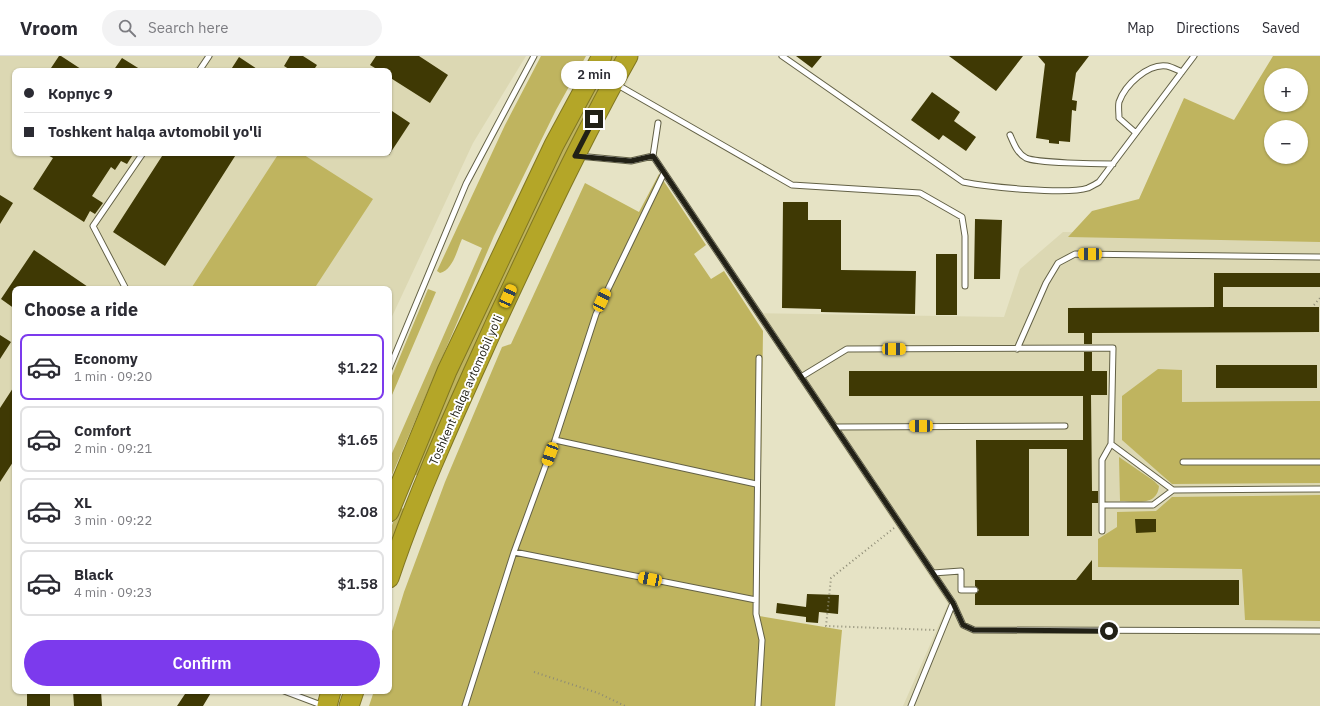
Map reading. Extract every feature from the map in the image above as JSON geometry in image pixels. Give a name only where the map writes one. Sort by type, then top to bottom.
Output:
[{"type":"highway","name":"Toshkent halqa avtomobil yo'li","points":[[392,504],[447,370],[526,201],[602,56]]},
{"type":"highway","name":"Toshkent halqa avtomobil yo'li","points":[[392,570],[420,496],[476,367],[575,156],[628,56]]},
{"type":"highway","points":[[398,487],[420,496]]},
{"type":"highway","points":[[326,706],[330,694]]},
{"type":"highway","points":[[350,706],[353,694]]},
{"type":"lane","points":[[201,68],[209,56]]},
{"type":"lane","points":[[392,362],[466,184],[534,56]]},
{"type":"lane","points":[[782,56],[963,182],[980,186],[1066,191],[1088,188],[1099,182],[1194,56]]},
{"type":"lane","points":[[1136,132],[1119,118],[1119,102],[1133,81],[1149,68],[1168,66],[1182,72]]},
{"type":"lane","points":[[613,82],[792,185],[920,193],[926,196],[962,217],[965,236],[965,286]]},
{"type":"lane","points":[[658,123],[653,156],[933,572],[953,603],[963,625],[974,630],[1320,631]]},
{"type":"lane","points":[[1010,135],[1016,150],[1026,158],[1049,162],[1113,164]]},
{"type":"lane","points":[[124,286],[93,226],[141,156]]},
{"type":"lane","points":[[575,156],[631,161],[653,156]]},
{"type":"lane","points":[[465,706],[514,552],[555,440],[596,314],[664,173]]},
{"type":"lane","points":[[1017,349],[1046,283],[1058,263],[1075,254],[1320,256]]},
{"type":"lane","points":[[801,377],[847,349],[1113,348],[1111,444],[1102,460],[1102,531]]},
{"type":"lane","points":[[758,706],[762,640],[756,614],[756,484],[759,358]]},
{"type":"lane","points":[[834,426],[1065,426]]},
{"type":"lane","points":[[555,440],[756,484]]},
{"type":"lane","points":[[1111,444],[1173,490]]},
{"type":"lane","points":[[1183,462],[1320,462]]},
{"type":"lane","points":[[1102,505],[1153,505],[1173,490],[1320,489]]},
{"type":"lane","points":[[514,552],[756,600]]},
{"type":"lane","points":[[933,572],[960,571],[960,590],[975,590]]},
{"type":"lane","points":[[911,706],[953,603]]},
{"type":"lane","points":[[292,694],[326,706]]},
{"type":"path","points":[[1314,305],[1320,298]]},
{"type":"path","points":[[900,523],[831,578],[826,626],[942,630]]},
{"type":"path","points":[[534,672],[598,693],[625,706]]},
{"type":"shaded area","points":[[0,56],[526,56],[473,143],[392,317],[392,286],[12,286],[12,694],[90,694],[78,706],[0,706]]},
{"type":"shaded area","points":[[541,56],[586,56],[556,110],[494,236],[392,475],[392,453],[482,248],[462,239],[454,259],[448,268],[440,273],[437,271],[505,125]]},
{"type":"shaded area","points":[[610,56],[619,56],[419,476],[413,474],[430,431],[526,220]]},
{"type":"shaded area","points":[[1273,56],[1320,56],[1320,242],[1068,237],[1092,211],[1139,199],[1184,98],[1234,120],[1264,71],[1264,112],[1308,112],[1308,68],[1266,68]]},
{"type":"shaded area","points":[[277,156],[306,156],[373,199],[316,286],[193,286]]},
{"type":"shaded area","points":[[659,174],[706,245],[694,254],[711,279],[724,271],[763,331],[759,616],[842,630],[835,706],[369,706],[373,694],[392,694],[392,631],[404,592],[445,482],[502,347],[511,344],[585,183],[639,212]]},
{"type":"shaded area","points":[[1063,232],[1320,237],[1320,706],[903,706],[948,604],[754,313],[1004,317],[1020,269]]},
{"type":"shaded area","points":[[428,289],[436,292],[392,395],[392,376]]},
{"type":"shaded area","points":[[1158,369],[1182,370],[1182,402],[1320,401],[1320,483],[1172,484],[1122,440],[1122,396]]},
{"type":"shaded area","points":[[1119,457],[1159,486],[1154,497],[1150,500],[1138,502],[1120,501]]},
{"type":"shaded area","points":[[1320,495],[1320,621],[1245,620],[1242,569],[1098,567],[1098,539],[1117,527],[1117,512],[1156,511],[1172,497]]},
{"type":"shaded area","points":[[399,507],[406,510],[392,546],[392,525]]},
{"type":"building","points":[[59,56],[61,56],[79,68],[51,68]]},
{"type":"building","points":[[290,56],[303,56],[317,65],[315,68],[287,68],[284,66]]},
{"type":"building","points":[[376,56],[419,56],[448,75],[430,103],[392,79],[392,68],[375,68],[370,65]]},
{"type":"building","points":[[796,56],[822,56],[812,68]]},
{"type":"building","points":[[949,56],[1023,56],[996,91]]},
{"type":"building","points":[[1038,56],[1089,56],[1076,73],[1072,100],[1077,101],[1076,111],[1072,110],[1070,142],[1059,141],[1059,144],[1049,143],[1049,140],[1036,138],[1045,64]]},
{"type":"building","points":[[239,57],[256,68],[232,68]]},
{"type":"building","points":[[122,58],[138,68],[115,68]]},
{"type":"building","points":[[932,92],[960,112],[954,121],[976,137],[966,151],[943,135],[939,140],[911,120]]},
{"type":"building","points":[[392,111],[410,123],[392,150]]},
{"type":"building","points":[[49,156],[132,156],[127,164],[121,161],[115,170],[111,167],[92,196],[103,203],[95,214],[90,211],[84,222],[33,189],[53,158]]},
{"type":"building","points":[[162,156],[235,156],[165,266],[113,232]]},
{"type":"building","points":[[0,195],[13,203],[0,224]]},
{"type":"building","points":[[783,202],[808,202],[808,220],[841,220],[841,270],[916,271],[915,314],[821,312],[821,309],[782,308]]},
{"type":"building","points":[[975,219],[1002,220],[1000,279],[974,279]]},
{"type":"building","points":[[34,250],[87,286],[12,286],[12,307],[1,299]]},
{"type":"building","points":[[936,254],[957,254],[957,315],[936,315]]},
{"type":"building","points":[[1214,273],[1320,273],[1320,287],[1223,287],[1223,307],[1319,307],[1319,332],[1092,333],[1092,344],[1084,344],[1084,333],[1068,333],[1068,308],[1214,307]]},
{"type":"building","points":[[0,335],[11,342],[0,359]]},
{"type":"building","points":[[1084,352],[1092,352],[1092,371],[1107,371],[1107,395],[1091,395],[1092,491],[1098,491],[1098,503],[1092,503],[1092,536],[1067,536],[1067,449],[1029,449],[1029,536],[977,536],[976,440],[1083,440],[1083,396],[849,396],[849,371],[1084,371]]},
{"type":"building","points":[[1216,365],[1317,365],[1317,388],[1216,388]]},
{"type":"building","points":[[12,390],[12,464],[0,482],[0,408]]},
{"type":"building","points":[[1135,519],[1156,519],[1156,532],[1136,533]]},
{"type":"building","points":[[1092,560],[1092,580],[1239,580],[1239,605],[975,605],[975,594],[979,590],[975,586],[975,580],[1076,580]]},
{"type":"building","points":[[807,594],[839,595],[838,614],[819,612],[818,623],[806,622],[806,617],[776,613],[777,603],[806,607]]},
{"type":"building","points":[[27,694],[50,694],[50,706],[27,706]]},
{"type":"building","points":[[73,694],[101,694],[102,706],[74,706]]},
{"type":"building","points":[[185,694],[210,694],[203,706],[177,706]]},
{"type":"route","points":[[594,119],[575,156],[631,161],[653,156],[953,603],[963,625],[974,630],[1109,631]]}]
